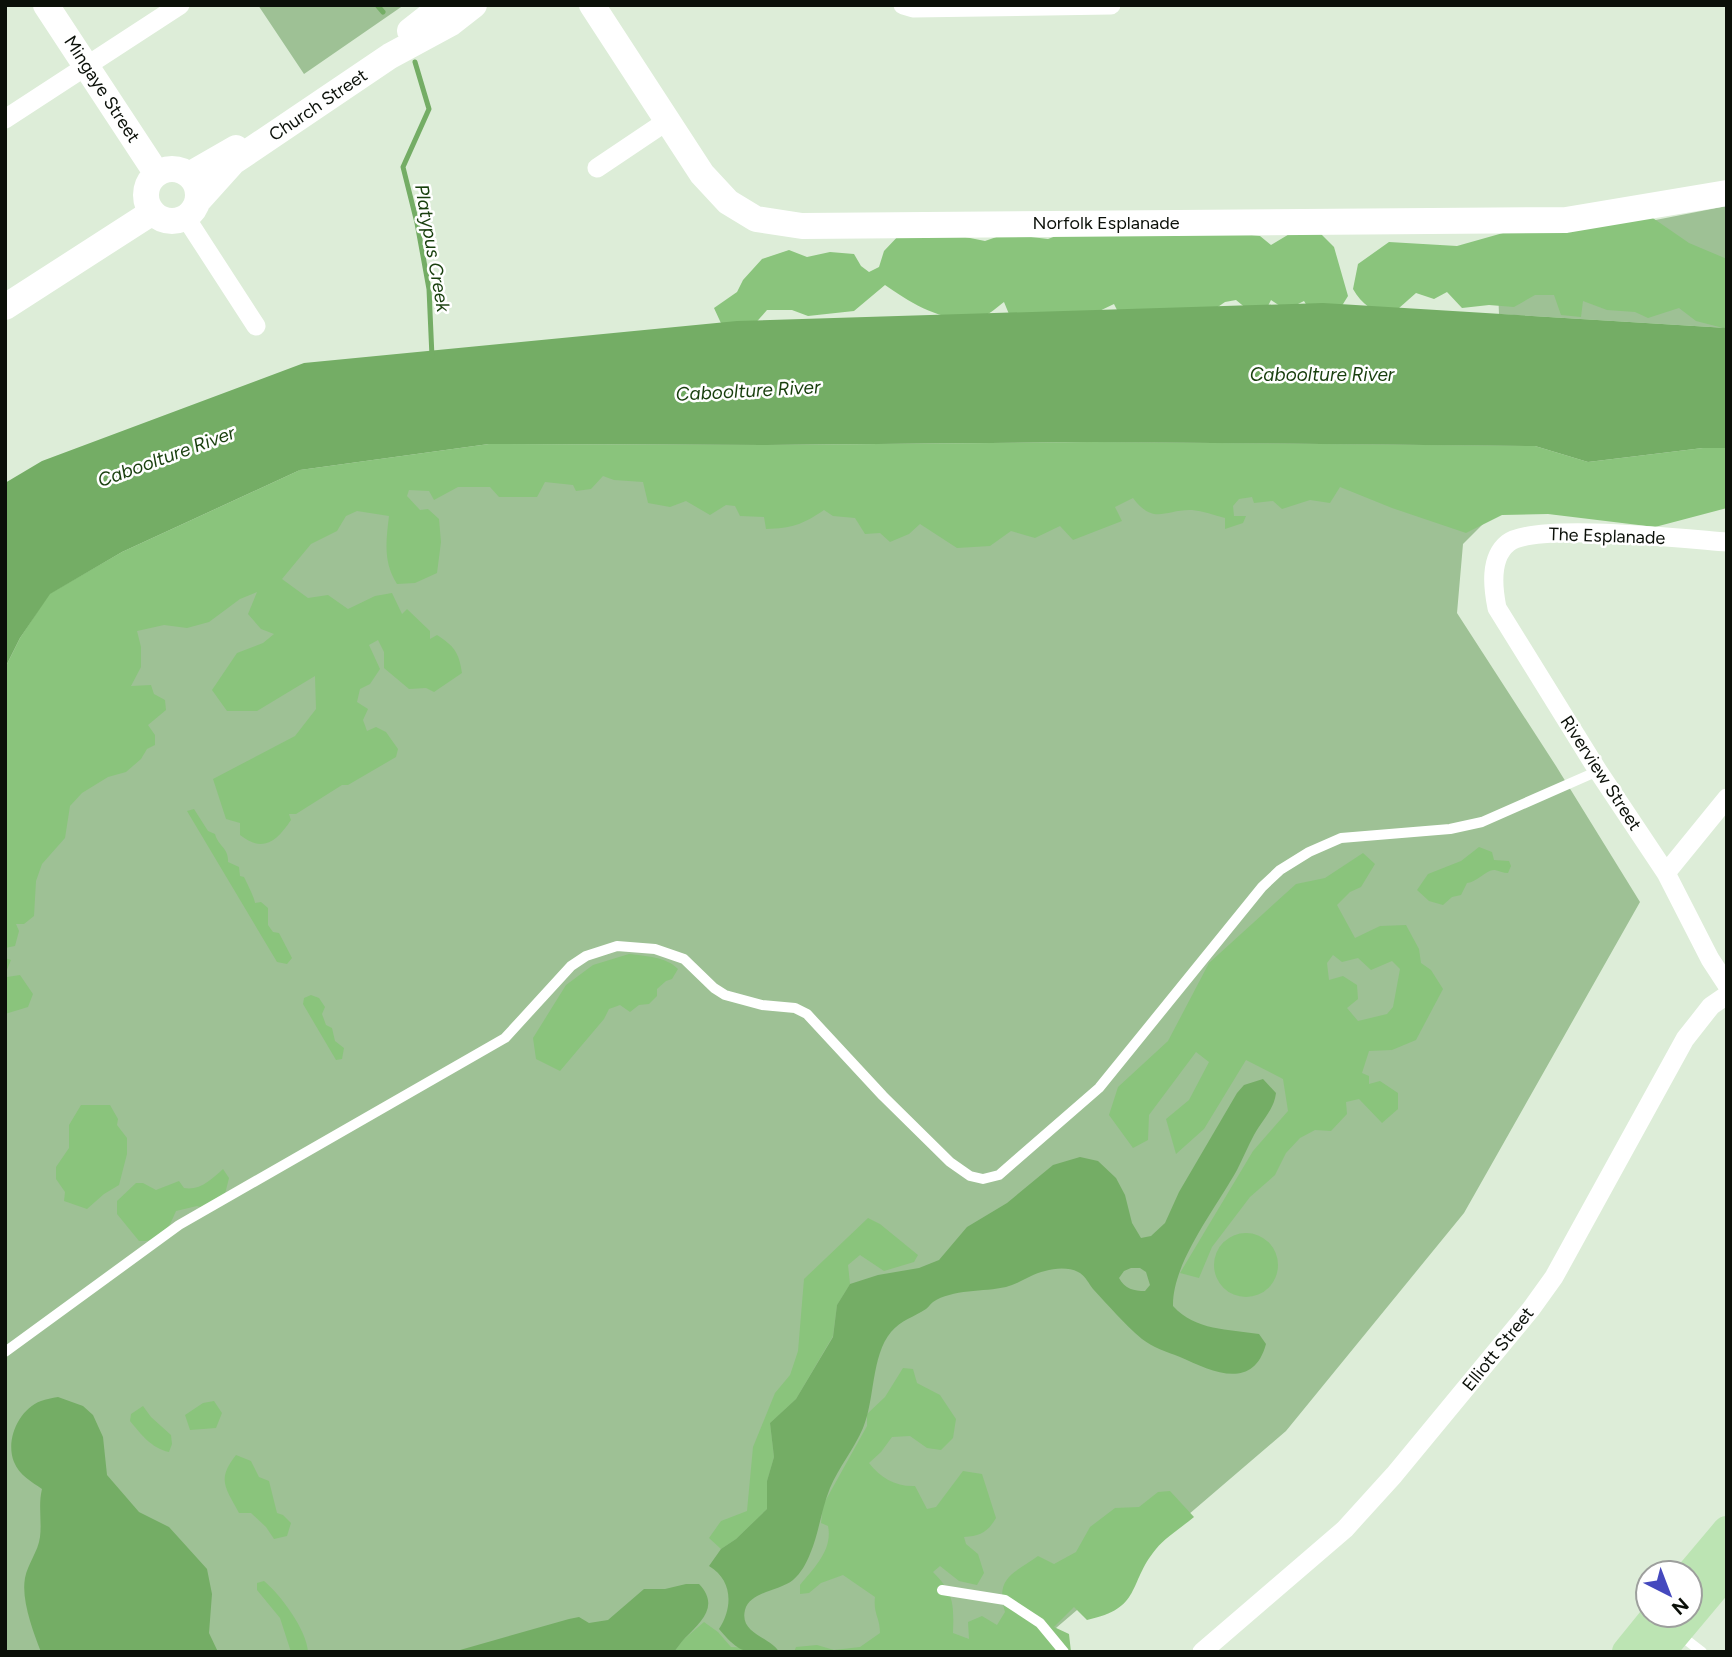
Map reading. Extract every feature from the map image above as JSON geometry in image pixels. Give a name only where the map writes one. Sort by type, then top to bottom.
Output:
[{"type":"main road","points":[[1703,1559],[1727,1531]]},
{"type":"main road","points":[[1627,1652],[1665,1633],[1727,1572]]},
{"type":"street","name":"Mingaye Street","points":[[46,5],[157,174]]},
{"type":"street","points":[[5,119],[180,5]]},
{"type":"street","points":[[445,12],[474,5]]},
{"type":"street","name":"Norfolk Esplanade","points":[[592,5],[702,174],[728,202],[756,219],[802,226],[1566,220],[1727,193]]},
{"type":"street","points":[[903,5],[913,8],[1111,5]]},
{"type":"street","name":"Church Street","points":[[188,175],[231,151],[445,12]]},
{"type":"street","name":"Church Street","points":[[192,210],[233,162],[390,57],[445,12]]},
{"type":"street","points":[[597,168],[667,121]]},
{"type":"street","points":[[173,169],[188,175],[197,187],[192,210],[179,221],[164,221],[151,213],[147,205],[146,188],[157,174],[173,169]]},
{"type":"street","points":[[192,210],[256,326]]},
{"type":"street","points":[[5,307],[151,213]]},
{"type":"street","name":"The Esplanade","points":[[1498,558],[1508,543],[1527,535],[1547,532],[1727,542]]},
{"type":"street","name":"Riverview Street","points":[[1498,558],[1493,584],[1497,608],[1598,771],[1666,873],[1727,985]]},
{"type":"street","points":[[1666,873],[1727,798]]},
{"type":"street","name":"Elliott Street","points":[[1202,1652],[1345,1530],[1531,1309],[1554,1277],[1685,1039],[1711,1006],[1727,995]]},
{"type":"lane","points":[[5,1352],[179,1225],[505,1038],[571,966],[600,951],[617,946],[655,948],[684,959],[725,995],[762,1005],[795,1008],[807,1014],[883,1096],[950,1162],[970,1177],[983,1179],[999,1175],[1099,1088],[1262,887],[1280,870],[1309,852],[1341,838],[1450,829],[1482,822],[1598,771]]},
{"type":"lane","points":[[942,1590],[1005,1600],[1041,1623],[1064,1652]]},
{"type":"lane","points":[[1665,1633],[1702,1652]]},
{"type":"shaded area","points":[[258,5],[404,5],[304,74]]},
{"type":"shaded area","points":[[1727,206],[1727,328],[1499,314],[1496,237],[1625,226]]},
{"type":"shaded area","points":[[1647,214],[1689,243],[1727,259],[1727,329],[1696,321],[1679,308],[1648,318],[1635,312],[1607,310],[1583,301],[1581,317],[1561,315],[1554,295],[1535,295],[1514,307],[1489,305],[1462,308],[1447,292],[1434,299],[1416,293],[1390,316],[1368,307],[1353,289],[1358,264],[1389,242],[1457,246],[1503,233]]},
{"type":"shaded area","points":[[1315,228],[1334,247],[1348,296],[1335,317],[1315,319],[1304,301],[1286,310],[1271,300],[1267,308],[1247,309],[1236,300],[1225,302],[1209,313],[1124,324],[1114,304],[1093,314],[1011,319],[1004,302],[990,313],[968,319],[930,311],[885,285],[854,311],[808,316],[792,310],[767,310],[743,337],[725,332],[714,308],[737,292],[743,280],[762,259],[789,250],[807,257],[830,252],[854,254],[861,266],[869,272],[879,267],[884,251],[902,232],[950,234],[985,241],[1005,234],[1048,239],[1072,230],[1243,234],[1260,236],[1271,245],[1291,233]]},
{"type":"shaded area","points":[[1095,442],[1535,446],[1495,512],[1463,544],[1457,613],[1640,902],[1464,1213],[1286,1431],[1028,1652],[5,1652],[5,668],[300,470]]},
{"type":"shaded area","points":[[1095,442],[1535,446],[1588,462],[1703,448],[1727,448],[1727,508],[1655,527],[1548,514],[1502,515],[1466,533],[1340,487],[1330,503],[1310,500],[1282,509],[1273,501],[1254,503],[1252,497],[1239,499],[1233,506],[1234,516],[1246,516],[1243,523],[1225,529],[1225,518],[1192,510],[1154,514],[1140,507],[1133,498],[1115,507],[1122,521],[1073,540],[1060,526],[1035,538],[1011,531],[990,546],[957,548],[920,524],[909,534],[890,542],[880,533],[865,534],[855,518],[833,516],[824,510],[796,525],[766,529],[764,517],[740,516],[735,506],[726,505],[710,515],[686,501],[670,507],[648,503],[643,482],[614,480],[603,476],[591,489],[576,491],[573,485],[545,482],[537,497],[499,497],[490,487],[458,487],[434,500],[429,491],[409,490],[407,496],[420,510],[428,509],[439,519],[441,542],[437,573],[415,583],[397,584],[389,568],[389,516],[357,511],[346,516],[337,531],[311,544],[282,579],[308,598],[328,595],[348,609],[375,596],[392,593],[402,614],[407,609],[430,631],[430,639],[437,635],[455,650],[462,673],[434,692],[426,688],[409,689],[384,668],[384,652],[378,640],[369,645],[380,669],[370,684],[360,689],[357,702],[368,709],[363,720],[367,731],[376,727],[386,732],[398,749],[396,757],[348,785],[342,785],[296,814],[289,814],[291,820],[274,839],[262,844],[248,840],[240,835],[240,823],[226,819],[213,779],[295,736],[316,709],[315,676],[257,711],[227,711],[212,690],[237,653],[263,643],[274,634],[261,629],[248,614],[257,592],[240,599],[209,622],[187,628],[164,625],[137,631],[141,647],[141,667],[131,686],[151,685],[154,694],[165,700],[166,710],[148,725],[155,735],[155,745],[147,749],[141,759],[126,772],[108,777],[82,793],[70,806],[65,838],[42,864],[36,881],[34,916],[24,924],[16,924],[19,931],[15,946],[5,948],[5,668],[20,638],[49,594],[122,552],[300,470],[489,444]]},
{"type":"shaded area","points":[[194,809],[208,831],[215,834],[227,853],[228,862],[239,867],[240,876],[244,877],[255,903],[261,902],[268,908],[268,925],[273,932],[279,933],[292,958],[287,964],[277,962],[187,811]]},
{"type":"shaded area","points":[[1479,847],[1492,852],[1494,860],[1509,861],[1511,866],[1508,873],[1488,871],[1467,883],[1461,895],[1452,897],[1443,905],[1429,901],[1417,890],[1428,874],[1461,861]]},
{"type":"shaded area","points":[[1363,853],[1375,864],[1361,887],[1350,892],[1337,905],[1355,938],[1380,926],[1406,925],[1419,949],[1421,963],[1431,970],[1443,989],[1416,1040],[1392,1050],[1369,1051],[1362,1073],[1369,1076],[1369,1084],[1380,1081],[1398,1093],[1398,1109],[1382,1123],[1359,1099],[1346,1102],[1347,1114],[1331,1131],[1315,1130],[1300,1138],[1286,1153],[1275,1175],[1250,1197],[1212,1247],[1199,1278],[1180,1273],[1253,1151],[1288,1111],[1283,1079],[1246,1060],[1204,1129],[1176,1154],[1166,1119],[1189,1100],[1209,1062],[1196,1052],[1149,1115],[1148,1140],[1133,1148],[1109,1115],[1118,1087],[1168,1041],[1209,963],[1296,884],[1325,878]],"holes":[[[1333,955],[1342,962],[1358,958],[1371,970],[1392,961],[1400,969],[1393,1007],[1387,1014],[1358,1021],[1347,1008],[1358,999],[1357,985],[1343,976],[1329,980],[1327,963]]]},
{"type":"shaded area","points":[[629,954],[649,956],[678,969],[672,979],[657,989],[657,996],[649,1004],[639,1005],[630,1012],[620,1005],[609,1009],[604,1019],[560,1071],[536,1059],[533,1038],[566,985],[593,965]]},
{"type":"shaded area","points":[[5,958],[11,960],[6,972],[7,977],[20,975],[33,994],[28,1007],[5,1014]]},
{"type":"shaded area","points":[[311,995],[319,998],[325,1007],[322,1014],[326,1025],[332,1028],[335,1041],[344,1048],[342,1059],[336,1060],[303,1004],[304,998]]},
{"type":"shaded area","points":[[81,1105],[110,1105],[118,1119],[117,1125],[127,1138],[127,1154],[119,1185],[87,1209],[64,1201],[65,1192],[56,1179],[56,1167],[69,1148],[69,1125]]},
{"type":"shaded area","points":[[223,1169],[229,1178],[225,1194],[203,1208],[197,1206],[176,1211],[167,1229],[159,1237],[139,1241],[117,1214],[117,1201],[136,1183],[143,1183],[156,1190],[179,1181],[184,1188],[195,1188],[215,1177]]},
{"type":"shaded area","points":[[868,1218],[880,1224],[918,1255],[914,1262],[884,1271],[860,1255],[848,1265],[850,1284],[837,1305],[833,1336],[796,1399],[770,1423],[774,1457],[767,1481],[767,1509],[736,1539],[721,1549],[709,1538],[721,1521],[747,1511],[753,1447],[775,1393],[790,1375],[798,1351],[804,1279]]},
{"type":"shaded area","points":[[1240,1233],[1252,1233],[1269,1242],[1276,1253],[1276,1277],[1269,1288],[1252,1297],[1240,1297],[1228,1292],[1219,1283],[1214,1271],[1214,1259],[1219,1247],[1228,1238]]},
{"type":"shaded area","points":[[903,1368],[913,1369],[917,1383],[940,1395],[956,1419],[953,1438],[941,1450],[927,1448],[910,1436],[892,1437],[869,1463],[889,1480],[915,1486],[927,1509],[936,1507],[963,1471],[982,1474],[996,1518],[983,1532],[964,1537],[966,1544],[978,1554],[984,1573],[977,1585],[959,1581],[940,1566],[933,1572],[949,1593],[953,1633],[969,1639],[968,1622],[982,1616],[997,1625],[1005,1612],[1002,1591],[1004,1584],[1014,1572],[1038,1556],[1054,1564],[1076,1552],[1090,1527],[1115,1508],[1139,1507],[1158,1492],[1170,1491],[1194,1517],[1156,1549],[1132,1593],[1117,1609],[1087,1620],[1074,1607],[1054,1627],[1069,1634],[1071,1652],[794,1652],[796,1647],[817,1645],[834,1650],[860,1647],[880,1633],[875,1597],[843,1575],[821,1583],[809,1593],[800,1594],[800,1585],[821,1558],[828,1543],[828,1526],[821,1523],[823,1505],[867,1426],[867,1414],[885,1397]]},
{"type":"shaded area","points":[[214,1401],[222,1413],[216,1428],[190,1430],[185,1415],[203,1403]]},
{"type":"shaded area","points":[[143,1406],[171,1435],[169,1452],[152,1444],[130,1421],[131,1414]]},
{"type":"shaded area","points":[[236,1455],[251,1461],[259,1477],[269,1481],[277,1513],[291,1523],[287,1536],[274,1539],[251,1513],[239,1513],[225,1484],[226,1471]]},
{"type":"shaded area","points":[[264,1581],[292,1613],[303,1633],[308,1652],[291,1652],[280,1618],[257,1590],[257,1583]]},
{"type":"shaded area","points":[[704,1622],[718,1632],[731,1647],[751,1648],[755,1652],[674,1652],[683,1640]]},
{"type":"water","name":"Caboolture River","points":[[1323,303],[1727,328],[1727,448],[1703,448],[1588,462],[1535,446],[1095,442],[489,444],[300,470],[122,552],[50,594],[20,638],[5,668],[5,483],[42,461],[304,363],[737,321]]},
{"type":"water","points":[[1263,1079],[1276,1093],[1275,1099],[1187,1254],[1175,1289],[1173,1306],[1202,1325],[1259,1334],[1266,1344],[1260,1359],[1241,1373],[1230,1374],[1205,1368],[1160,1349],[1142,1339],[1082,1275],[1072,1270],[1049,1270],[1006,1287],[949,1295],[933,1302],[899,1324],[885,1342],[880,1353],[867,1417],[830,1488],[813,1546],[803,1568],[787,1584],[753,1599],[745,1610],[744,1618],[751,1630],[779,1652],[745,1651],[733,1644],[719,1629],[727,1612],[726,1587],[723,1579],[709,1566],[721,1549],[736,1539],[767,1509],[767,1481],[774,1457],[770,1423],[796,1399],[833,1337],[837,1305],[850,1284],[878,1275],[919,1268],[939,1260],[967,1227],[1007,1203],[1053,1165],[1080,1157],[1098,1161],[1116,1178],[1125,1195],[1132,1223],[1141,1238],[1151,1236],[1165,1223],[1179,1192],[1244,1085]],"holes":[[[1140,1268],[1146,1272],[1150,1285],[1145,1291],[1130,1289],[1119,1278],[1124,1271]]]},
{"type":"water","points":[[58,1397],[83,1406],[93,1415],[103,1437],[107,1475],[139,1512],[169,1527],[207,1569],[212,1594],[209,1633],[218,1652],[41,1652],[28,1615],[24,1587],[26,1573],[40,1537],[42,1489],[16,1467],[11,1444],[16,1426],[26,1411],[41,1401]]},
{"type":"water","points":[[699,1584],[708,1599],[708,1607],[702,1620],[674,1652],[453,1652],[569,1619],[579,1617],[589,1623],[608,1620],[644,1589],[665,1589]]},
{"type":"waterway","name":"Platypus Creek","points":[[377,5],[383,12]]},
{"type":"waterway","name":"Platypus Creek","points":[[415,62],[429,109],[403,167],[429,289],[432,357]]}]
